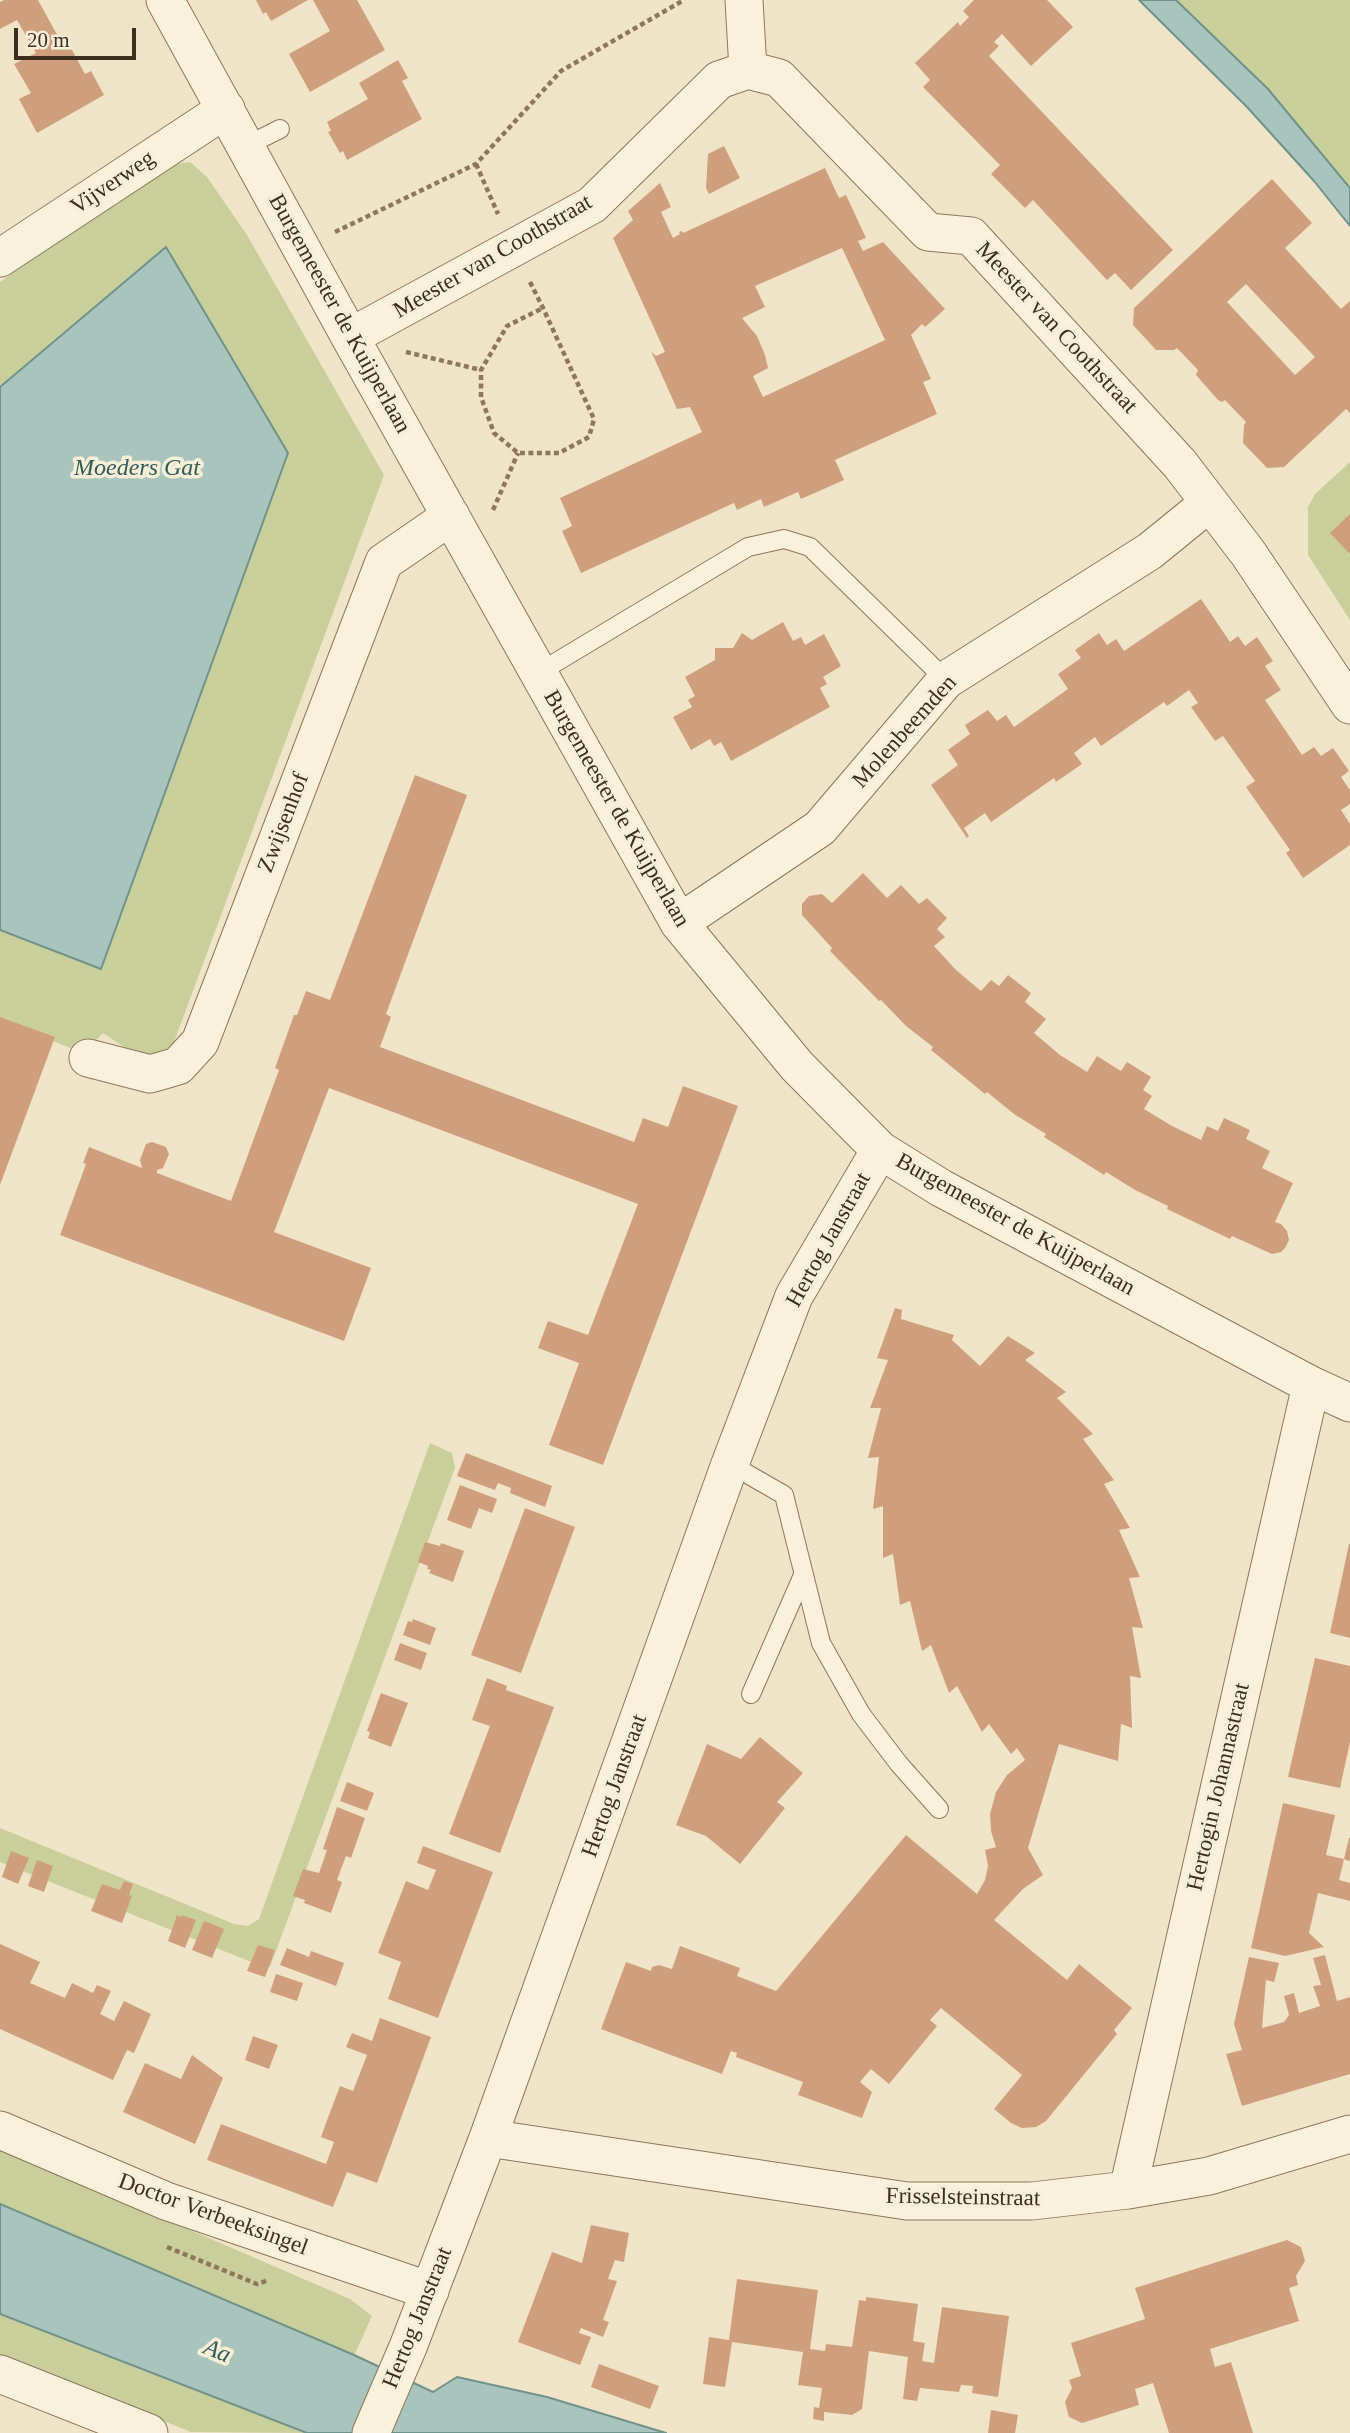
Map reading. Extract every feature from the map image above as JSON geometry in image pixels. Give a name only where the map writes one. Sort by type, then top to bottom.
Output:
[{"type":"street","name":"Burgemeester de Kuijperlaan","points":[[166,0],[350,337],[679,923],[797,1066],[880,1150],[942,1188],[1311,1385],[1350,1403]]},
{"type":"street","points":[[744,0],[748,70]]},
{"type":"street","name":"Meester van Coothstraat","points":[[350,337],[592,205],[719,80],[748,70],[779,78],[928,232],[971,236],[1180,464],[1248,552],[1350,705]]},
{"type":"street","name":"Vijverweg","points":[[0,258],[226,109]]},
{"type":"street","name":"Molenbeemden","points":[[679,923],[820,828],[946,680],[1150,551],[1209,503]]},
{"type":"street","name":"Zwijsenhof","points":[[88,1058],[150,1074],[178,1066],[200,1042],[384,562],[451,516]]},
{"type":"street","name":"Hertog Janstraat","points":[[371,2433],[408,2347],[488,2138],[730,1464],[794,1296],[880,1150]]},
{"type":"street","name":"Hertogin Johannastraat","points":[[1128,2190],[1311,1385]]},
{"type":"street","name":"Doctor Verbeeksingel","points":[[0,2130],[166,2201],[430,2291]]},
{"type":"street","name":"Frisselsteinstraat","points":[[488,2138],[907,2201],[1032,2202],[1209,2176],[1350,2134]]},
{"type":"street","points":[[0,2374],[138,2431]]},
{"type":"lane","points":[[246,146],[280,129]]},
{"type":"lane","points":[[538,673],[748,547],[784,539],[810,547],[946,680]]},
{"type":"lane","points":[[730,1464],[783,1495],[821,1643],[855,1702],[899,1764],[939,1809]]},
{"type":"lane","points":[[751,1694],[803,1575]]},
{"type":"path","points":[[334,232],[476,164],[561,71],[684,0]]},
{"type":"path","points":[[476,164],[513,248],[543,308],[594,419],[589,437],[559,453],[518,453],[494,433],[481,397],[481,370],[507,326],[543,308]]},
{"type":"path","points":[[398,350],[481,370]]},
{"type":"path","points":[[490,516],[518,453]]},
{"type":"green space","points":[[1176,0],[1350,0],[1350,188],[1268,89]]},
{"type":"green space","points":[[190,162],[207,177],[247,235],[384,475],[170,1053],[145,1061],[103,1033],[83,1053],[0,1020],[0,930],[100,969],[166,248],[0,387],[0,282],[157,167]]},
{"type":"green space","points":[[1350,462],[1350,620],[1308,555],[1308,507],[1315,494]]},
{"type":"green space","points":[[430,1443],[452,1453],[455,1468],[270,1967],[259,1965],[0,1862],[0,1828],[234,1924],[248,1926],[259,1919]]},
{"type":"green space","points":[[0,2148],[350,2299],[372,2316],[354,2356],[0,2204]]},
{"type":"green space","points":[[0,2314],[307,2433],[191,2432],[0,2355]]},
{"type":"water","points":[[1139,0],[1176,0],[1268,89],[1350,188],[1350,226],[1314,181],[1247,107]]},
{"type":"water","name":"Moeders Gat","points":[[166,247],[288,453],[101,969],[0,930],[0,387]]},
{"type":"water","name":"Aa","points":[[0,2204],[354,2355],[433,2392],[457,2377],[547,2397],[666,2433],[307,2433],[0,2314]]},
{"type":"building","points":[[38,0],[60,40],[65,37],[85,74],[91,71],[104,95],[37,133],[19,99],[31,93],[14,64],[36,53],[17,20],[0,29],[0,2]]},
{"type":"building","points":[[256,0],[308,0],[271,21],[266,12],[263,14]]},
{"type":"building","points":[[313,0],[357,0],[385,50],[310,92],[289,54],[330,31]]},
{"type":"building","points":[[974,0],[1047,0],[1073,27],[1031,66],[1002,34],[994,42],[999,46],[989,56],[1173,250],[1131,290],[1115,273],[1107,280],[1033,200],[1025,208],[991,174],[1000,165],[923,87],[930,80],[915,63],[958,22],[960,26],[969,17],[963,11]]},
{"type":"building","points":[[398,60],[408,78],[402,81],[422,119],[347,160],[328,132],[331,131],[327,122],[368,99],[359,83]]},
{"type":"building","points":[[724,146],[740,178],[709,194],[706,188],[708,154]]},
{"type":"building","points":[[825,168],[839,198],[846,195],[866,238],[858,241],[863,251],[883,242],[945,309],[925,327],[922,324],[911,335],[931,379],[923,382],[937,414],[835,460],[844,480],[801,499],[798,492],[764,507],[761,499],[737,510],[734,503],[581,573],[562,531],[572,526],[560,498],[702,432],[690,407],[677,409],[651,351],[656,356],[665,352],[613,238],[633,220],[628,211],[660,183],[671,207],[661,212],[673,238],[680,234],[679,232],[683,233]],"holes":[[[842,248],[885,340],[763,397],[753,376],[768,368],[765,355],[757,336],[742,318],[765,307],[755,286]]]},
{"type":"building","points":[[1272,179],[1312,223],[1285,248],[1341,309],[1350,301],[1350,413],[1346,409],[1284,467],[1267,468],[1243,443],[1246,422],[1225,400],[1218,400],[1196,375],[1198,370],[1177,348],[1156,350],[1133,325],[1134,308]],"holes":[[[1246,284],[1315,357],[1295,375],[1227,302]]]},
{"type":"building","points":[[1350,514],[1350,554],[1330,533]]},
{"type":"building","points":[[1201,599],[1230,642],[1238,636],[1245,646],[1257,637],[1273,661],[1265,666],[1281,690],[1265,700],[1302,755],[1314,747],[1321,756],[1333,748],[1349,771],[1341,777],[1350,790],[1350,804],[1341,810],[1350,824],[1350,845],[1303,878],[1286,853],[1290,850],[1246,787],[1255,781],[1223,736],[1215,741],[1191,707],[1198,703],[1189,690],[1167,706],[1164,702],[1101,746],[1095,737],[1074,753],[1082,764],[1056,782],[1054,778],[991,822],[985,813],[964,828],[969,836],[967,838],[931,785],[958,765],[948,750],[970,734],[965,725],[988,710],[997,721],[1006,715],[1014,727],[1068,689],[1058,674],[1081,658],[1075,650],[1099,633],[1107,645],[1116,639],[1124,651]]},
{"type":"building","points":[[783,622],[793,641],[801,637],[805,645],[824,634],[841,666],[823,677],[827,684],[820,688],[830,707],[731,761],[721,742],[714,746],[710,739],[691,750],[673,717],[692,707],[688,700],[695,696],[685,677],[715,660],[715,648],[733,648],[742,633],[752,640]]},
{"type":"building","points":[[415,775],[467,795],[386,1014],[391,1017],[380,1047],[634,1142],[643,1118],[668,1127],[683,1086],[738,1106],[603,1465],[549,1445],[579,1363],[538,1348],[548,1321],[588,1335],[638,1204],[329,1088],[274,1232],[371,1268],[344,1341],[60,1235],[86,1164],[83,1163],[89,1147],[142,1168],[140,1160],[146,1144],[152,1142],[166,1147],[169,1154],[163,1168],[157,1170],[157,1173],[231,1201],[279,1070],[275,1068],[294,1015],[297,1015],[306,991],[330,1000]]},
{"type":"building","points":[[863,873],[887,898],[901,885],[919,904],[927,898],[947,918],[937,929],[945,937],[934,946],[956,970],[981,991],[991,980],[999,986],[1008,975],[1031,993],[1025,1002],[1046,1019],[1034,1033],[1060,1055],[1087,1072],[1097,1056],[1121,1071],[1127,1062],[1151,1077],[1143,1090],[1152,1096],[1144,1109],[1201,1140],[1207,1126],[1218,1131],[1224,1118],[1250,1130],[1246,1139],[1270,1151],[1262,1168],[1293,1183],[1275,1222],[1287,1231],[1289,1240],[1285,1248],[1272,1254],[1232,1236],[1230,1239],[1167,1209],[1168,1206],[1106,1172],[1104,1175],[1044,1137],[1046,1134],[1014,1114],[987,1092],[985,1094],[931,1050],[933,1047],[879,1001],[830,951],[832,948],[802,915],[802,904],[809,896],[822,894],[832,903]]},
{"type":"building","points":[[0,1017],[55,1037],[0,1185]]},
{"type":"building","points":[[895,1308],[902,1310],[901,1319],[954,1335],[952,1340],[980,1366],[1008,1336],[1035,1353],[1025,1360],[1066,1392],[1057,1398],[1093,1434],[1083,1439],[1114,1480],[1104,1484],[1130,1528],[1119,1530],[1140,1577],[1129,1578],[1143,1628],[1132,1627],[1141,1678],[1130,1676],[1132,1728],[1121,1724],[1118,1761],[1059,1744],[1028,1848],[1043,1875],[1023,1889],[994,1920],[1067,1980],[1079,1964],[1132,2008],[1114,2030],[1117,2034],[1046,2121],[1036,2127],[1022,2128],[994,2109],[1022,2075],[941,2008],[930,2020],[937,2026],[889,2084],[871,2069],[860,2082],[872,2092],[862,2118],[798,2095],[803,2082],[736,2057],[737,2053],[731,2051],[722,2074],[601,2029],[626,1962],[651,1971],[652,1967],[659,1965],[672,1969],[680,1946],[740,1968],[737,1976],[776,1991],[906,1835],[977,1894],[985,1880],[988,1866],[985,1850],[996,1847],[990,1814],[996,1792],[1007,1775],[1025,1760],[1017,1748],[1011,1754],[989,1724],[982,1732],[957,1686],[949,1693],[931,1645],[922,1651],[910,1601],[900,1605],[893,1554],[883,1558],[883,1506],[873,1509],[879,1457],[868,1458],[881,1408],[870,1408],[888,1360],[877,1358]]},
{"type":"building","points":[[466,1453],[552,1486],[545,1507],[510,1493],[511,1488],[498,1483],[495,1490],[457,1476]]},
{"type":"building","points":[[460,1485],[497,1499],[492,1513],[479,1508],[471,1529],[447,1520]]},
{"type":"building","points":[[525,1508],[575,1527],[521,1673],[471,1655]]},
{"type":"building","points":[[425,1542],[440,1546],[441,1543],[464,1551],[453,1582],[429,1573],[431,1570],[427,1569],[428,1566],[418,1562]]},
{"type":"building","points":[[1350,1544],[1350,1638],[1330,1633]]},
{"type":"building","points":[[413,1619],[436,1628],[430,1645],[403,1635],[408,1621],[412,1622]]},
{"type":"building","points":[[400,1643],[427,1653],[421,1670],[394,1660]]},
{"type":"building","points":[[1315,1658],[1350,1666],[1350,1742],[1340,1788],[1288,1777]]},
{"type":"building","points":[[487,1678],[507,1686],[506,1690],[554,1707],[500,1853],[449,1834],[490,1726],[472,1720]]},
{"type":"building","points":[[381,1693],[408,1703],[391,1747],[368,1738],[370,1732],[367,1731]]},
{"type":"building","points":[[760,1737],[803,1773],[777,1802],[785,1808],[740,1864],[706,1836],[676,1825],[707,1744],[741,1759]]},
{"type":"building","points":[[347,1782],[374,1793],[367,1811],[340,1801]]},
{"type":"building","points":[[1283,1803],[1335,1815],[1326,1855],[1344,1859],[1339,1880],[1350,1883],[1350,1901],[1318,1893],[1309,1933],[1324,1947],[1285,1956],[1251,1948]]},
{"type":"building","points":[[337,1807],[365,1818],[351,1858],[346,1856],[337,1880],[342,1882],[331,1913],[293,1896],[303,1869],[319,1873],[327,1850],[323,1849]]},
{"type":"building","points":[[1350,1838],[1350,1861],[1344,1859]]},
{"type":"building","points":[[423,1846],[493,1872],[438,2018],[388,1999],[401,1962],[378,1953],[406,1881],[428,1890],[436,1870],[417,1863]]},
{"type":"building","points":[[11,1851],[29,1858],[18,1884],[2,1877]]},
{"type":"building","points":[[37,1860],[53,1866],[44,1892],[28,1886]]},
{"type":"building","points":[[124,1881],[133,1884],[129,1895],[132,1896],[122,1923],[91,1911],[102,1884],[120,1890]]},
{"type":"building","points":[[177,1915],[196,1920],[185,1948],[168,1941]]},
{"type":"building","points":[[204,1921],[224,1929],[212,1958],[192,1950]]},
{"type":"building","points":[[0,1944],[40,1962],[30,1983],[65,1998],[72,1983],[93,1993],[97,1985],[111,1991],[100,2014],[114,2021],[124,2001],[151,2014],[134,2053],[127,2050],[113,2080],[0,2029]]},
{"type":"building","points":[[258,1945],[275,1950],[265,1977],[247,1971]]},
{"type":"building","points":[[287,1948],[309,1957],[311,1951],[344,1963],[336,1986],[280,1965]]},
{"type":"building","points":[[1325,1955],[1337,2001],[1350,1997],[1350,2074],[1242,2106],[1226,2054],[1242,2050],[1234,2024],[1249,1957],[1279,1963],[1274,1982],[1266,1980],[1262,2028],[1284,2022],[1289,2015],[1284,1996],[1294,1993],[1299,2013],[1320,2006],[1313,1986],[1321,1985],[1313,1958]]},
{"type":"building","points":[[276,1974],[303,1983],[297,2001],[270,1992]]},
{"type":"building","points":[[380,2018],[431,2037],[377,2183],[347,2172],[333,2207],[207,2160],[221,2124],[326,2164],[334,2142],[321,2137],[326,2123],[340,2086],[353,2091],[367,2055],[346,2047],[352,2033],[372,2041]]},
{"type":"building","points":[[253,2036],[278,2045],[269,2069],[245,2060]]},
{"type":"building","points":[[192,2055],[223,2078],[195,2144],[123,2112],[145,2063],[181,2079]]},
{"type":"building","points":[[591,2225],[629,2233],[624,2262],[615,2260],[608,2279],[617,2281],[603,2320],[609,2322],[603,2337],[581,2328],[579,2333],[591,2337],[580,2365],[518,2342],[552,2252],[582,2263]]},
{"type":"building","points":[[1287,2240],[1301,2247],[1305,2261],[1296,2276],[1298,2285],[1289,2288],[1299,2321],[1210,2349],[1215,2367],[1231,2362],[1253,2433],[1169,2433],[1153,2383],[1135,2389],[1139,2405],[1082,2423],[1069,2417],[1065,2402],[1072,2388],[1069,2380],[1081,2376],[1071,2343],[1145,2319],[1135,2288]]},
{"type":"building","points":[[737,2279],[818,2290],[810,2349],[825,2351],[826,2344],[852,2347],[859,2300],[866,2301],[866,2297],[918,2304],[913,2341],[925,2343],[922,2361],[934,2363],[942,2307],[1009,2316],[998,2397],[972,2393],[973,2386],[961,2385],[959,2392],[920,2388],[917,2401],[903,2399],[908,2357],[869,2351],[862,2409],[852,2415],[824,2412],[824,2421],[813,2419],[814,2407],[819,2408],[822,2388],[798,2385],[803,2352],[732,2342],[725,2387],[703,2384],[709,2337],[729,2340]]},
{"type":"building","points":[[599,2364],[659,2386],[650,2409],[591,2387]]},
{"type":"building","points":[[991,2410],[1018,2415],[1015,2433],[988,2433]]}]
